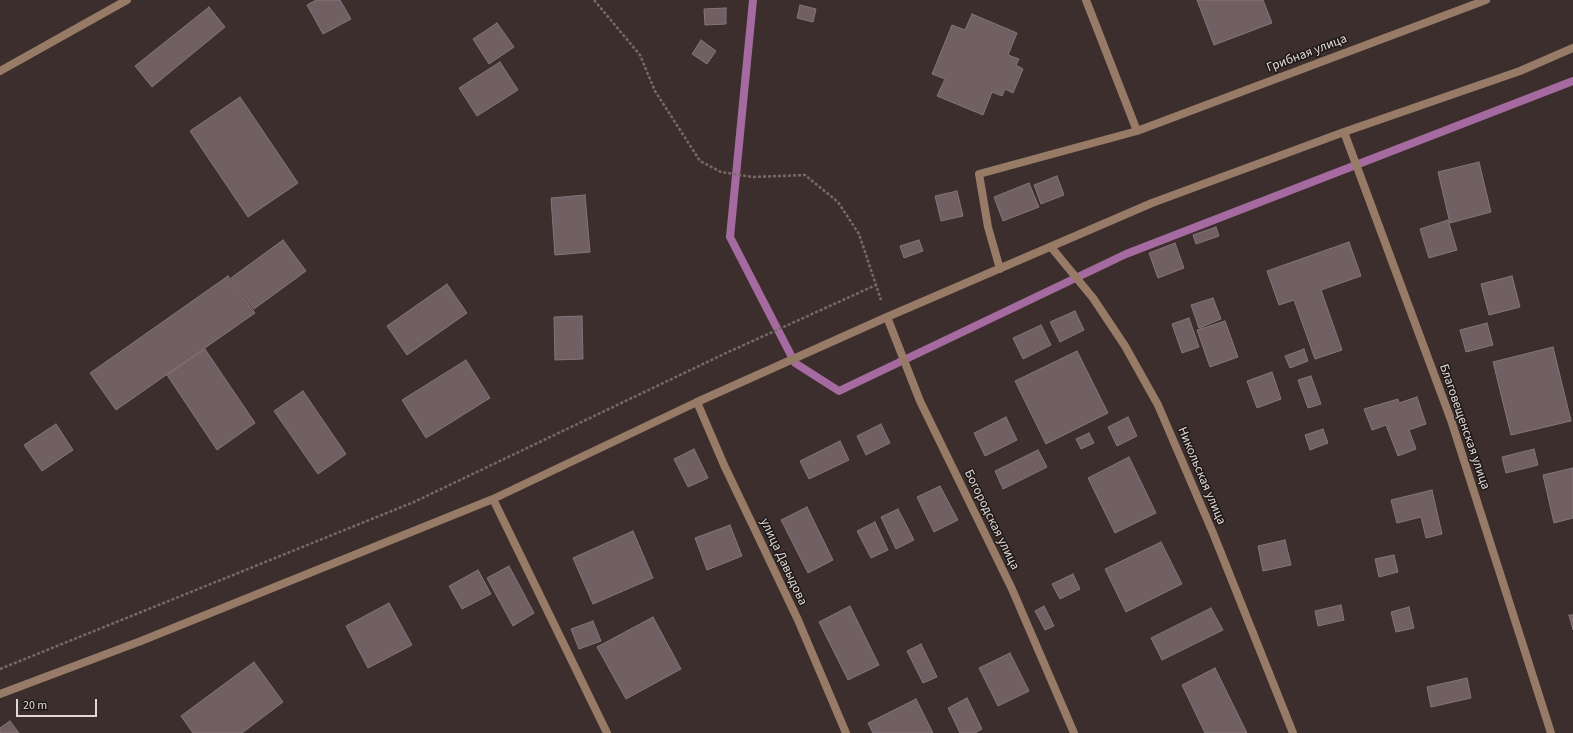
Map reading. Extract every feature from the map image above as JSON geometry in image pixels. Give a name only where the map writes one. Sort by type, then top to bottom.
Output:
[{"type":"street","points":[[0,71],[127,0]]},
{"type":"street","points":[[1086,0],[1137,131]]},
{"type":"street","name":"Грибная улица","points":[[1000,269],[988,227],[979,174],[1137,131],[1486,0]]},
{"type":"street","points":[[0,694],[141,641],[493,499],[697,402],[887,317],[1051,248],[1152,203],[1344,132],[1520,71],[1573,48]]},
{"type":"street","name":"Благовещенская улица","points":[[1344,132],[1451,420],[1552,733]]},
{"type":"street","name":"Никольская улица","points":[[1051,248],[1092,298],[1124,346],[1158,405],[1213,533],[1293,733]]},
{"type":"street","name":"Богородская улица","points":[[887,317],[920,401],[1012,589],[1074,733]]},
{"type":"street","name":"улица Давыдова","points":[[697,402],[724,465],[798,620],[846,733]]},
{"type":"street","points":[[493,499],[607,733]]},
{"type":"path","points":[[594,0],[640,55],[654,91],[700,161],[721,172],[753,177],[805,175],[838,202],[859,234],[887,317]]},
{"type":"path","points":[[0,669],[414,502],[724,354],[876,285]]},
{"type":"building","points":[[316,0],[340,0],[351,19],[323,34],[307,5]]},
{"type":"building","points":[[1197,0],[1263,0],[1272,23],[1214,45]]},
{"type":"building","points":[[800,5],[816,9],[813,22],[797,18]]},
{"type":"building","points":[[209,7],[225,27],[152,87],[135,66]]},
{"type":"building","points":[[726,8],[726,24],[705,25],[704,9]]},
{"type":"building","points":[[972,14],[1017,33],[1008,55],[1019,59],[1016,65],[1023,69],[1013,93],[1005,89],[1002,96],[992,92],[983,115],[937,96],[945,79],[932,74],[952,25],[965,30]]},
{"type":"building","points":[[497,23],[514,47],[489,64],[473,39]]},
{"type":"building","points":[[701,40],[716,51],[707,64],[692,54]]},
{"type":"building","points":[[500,62],[518,90],[477,116],[459,88]]},
{"type":"building","points":[[240,97],[298,183],[248,217],[190,131]]},
{"type":"building","points":[[1479,162],[1491,212],[1450,223],[1438,172]]},
{"type":"building","points":[[1057,176],[1064,195],[1041,204],[1034,185]]},
{"type":"building","points":[[1029,183],[1039,207],[1003,221],[994,197]]},
{"type":"building","points":[[957,191],[963,216],[941,221],[935,196]]},
{"type":"building","points":[[585,195],[590,252],[555,255],[551,198]]},
{"type":"building","points":[[1448,220],[1457,250],[1429,258],[1420,229]]},
{"type":"building","points":[[1216,227],[1219,236],[1196,244],[1193,235]]},
{"type":"building","points":[[283,240],[306,271],[254,309],[231,278]]},
{"type":"building","points":[[919,240],[923,251],[904,258],[900,246]]},
{"type":"building","points":[[1349,242],[1361,276],[1321,290],[1342,350],[1315,359],[1294,300],[1279,305],[1267,271]]},
{"type":"building","points":[[1175,243],[1184,268],[1158,278],[1149,253]]},
{"type":"building","points":[[228,276],[255,313],[116,410],[90,373]]},
{"type":"building","points":[[1512,276],[1520,307],[1489,315],[1481,284]]},
{"type":"building","points":[[447,284],[467,313],[407,355],[387,326]]},
{"type":"building","points":[[1213,298],[1221,319],[1199,328],[1191,305]]},
{"type":"building","points":[[1075,311],[1084,330],[1060,342],[1050,322]]},
{"type":"building","points":[[582,316],[583,359],[555,360],[554,317]]},
{"type":"building","points":[[1189,318],[1199,347],[1182,353],[1172,324]]},
{"type":"building","points":[[1225,321],[1238,357],[1210,367],[1197,330]]},
{"type":"building","points":[[1487,323],[1493,345],[1466,352],[1460,330]]},
{"type":"building","points":[[1041,325],[1051,345],[1023,359],[1013,338]]},
{"type":"building","points":[[1553,347],[1571,421],[1511,435],[1493,362]]},
{"type":"building","points":[[205,349],[255,423],[217,450],[167,375]]},
{"type":"building","points":[[1304,349],[1308,361],[1290,368],[1285,356]]},
{"type":"building","points":[[1077,351],[1108,413],[1046,444],[1015,381]]},
{"type":"building","points":[[466,360],[490,398],[426,438],[402,400]]},
{"type":"building","points":[[1272,372],[1281,399],[1257,408],[1247,381]]},
{"type":"building","points":[[1311,376],[1321,404],[1308,408],[1298,380]]},
{"type":"building","points":[[303,391],[346,454],[318,474],[274,411]]},
{"type":"building","points":[[1417,397],[1426,424],[1409,430],[1416,449],[1398,456],[1386,425],[1372,430],[1364,409],[1398,399],[1399,403]]},
{"type":"building","points":[[1006,417],[1017,440],[985,456],[974,433]]},
{"type":"building","points":[[1128,417],[1137,436],[1117,446],[1108,427]]},
{"type":"building","points":[[56,424],[73,450],[42,471],[24,445]]},
{"type":"building","points":[[881,424],[890,443],[866,455],[857,436]]},
{"type":"building","points":[[1323,429],[1328,443],[1310,450],[1305,435]]},
{"type":"building","points":[[1089,433],[1094,443],[1081,449],[1076,439]]},
{"type":"building","points":[[840,441],[849,460],[809,479],[800,461]]},
{"type":"building","points":[[694,449],[708,478],[688,487],[674,459]]},
{"type":"building","points":[[1534,449],[1538,465],[1506,473],[1502,457]]},
{"type":"building","points":[[1038,450],[1047,467],[1003,489],[995,471]]},
{"type":"building","points":[[1129,457],[1156,513],[1115,533],[1088,478]]},
{"type":"building","points":[[1573,468],[1573,518],[1554,523],[1543,475]]},
{"type":"building","points":[[940,486],[958,520],[934,532],[917,497]]},
{"type":"building","points":[[1432,490],[1442,534],[1426,538],[1421,517],[1397,523],[1391,500]]},
{"type":"building","points":[[807,507],[833,560],[808,573],[781,520]]},
{"type":"building","points":[[898,509],[914,540],[896,549],[881,517]]},
{"type":"building","points":[[875,522],[888,550],[871,558],[857,531]]},
{"type":"building","points":[[730,525],[742,556],[707,570],[695,538]]},
{"type":"building","points":[[633,531],[653,578],[593,604],[573,558]]},
{"type":"building","points":[[1285,540],[1291,565],[1263,571],[1258,546]]},
{"type":"building","points":[[1161,542],[1182,584],[1126,612],[1105,569]]},
{"type":"building","points":[[1394,555],[1398,572],[1379,577],[1375,559]]},
{"type":"building","points":[[509,566],[534,613],[513,626],[487,578]]},
{"type":"building","points":[[478,570],[491,594],[462,609],[449,586]]},
{"type":"building","points":[[1073,574],[1080,589],[1060,599],[1052,584]]},
{"type":"building","points":[[389,603],[412,645],[368,668],[346,626]]},
{"type":"building","points":[[1341,605],[1344,620],[1318,626],[1315,611]]},
{"type":"building","points":[[850,606],[879,665],[848,680],[819,622]]},
{"type":"building","points":[[1044,606],[1054,626],[1045,630],[1035,611]]},
{"type":"building","points":[[1409,607],[1414,628],[1396,632],[1391,612]]},
{"type":"building","points":[[1211,608],[1223,630],[1162,660],[1151,638]]},
{"type":"building","points":[[1569,615],[1573,615],[1573,630]]},
{"type":"building","points":[[653,617],[681,669],[626,699],[597,647]]},
{"type":"building","points":[[593,621],[601,641],[579,649],[571,629]]},
{"type":"building","points":[[921,644],[937,677],[923,683],[907,651]]},
{"type":"building","points":[[1010,653],[1029,691],[998,706],[979,668]]},
{"type":"building","points":[[254,662],[283,702],[242,733],[193,733],[181,716]]},
{"type":"building","points":[[1215,668],[1247,733],[1205,733],[1182,685]]},
{"type":"building","points":[[1467,678],[1471,698],[1431,707],[1427,687]]},
{"type":"building","points":[[967,698],[982,729],[975,733],[960,733],[948,708]]},
{"type":"building","points":[[916,699],[933,733],[873,733],[868,723]]},
{"type":"building","points":[[10,721],[19,733],[0,733],[0,728]]},
{"type":"waterway","points":[[753,0],[730,237],[795,363],[839,391],[1126,254],[1573,81]]}]
